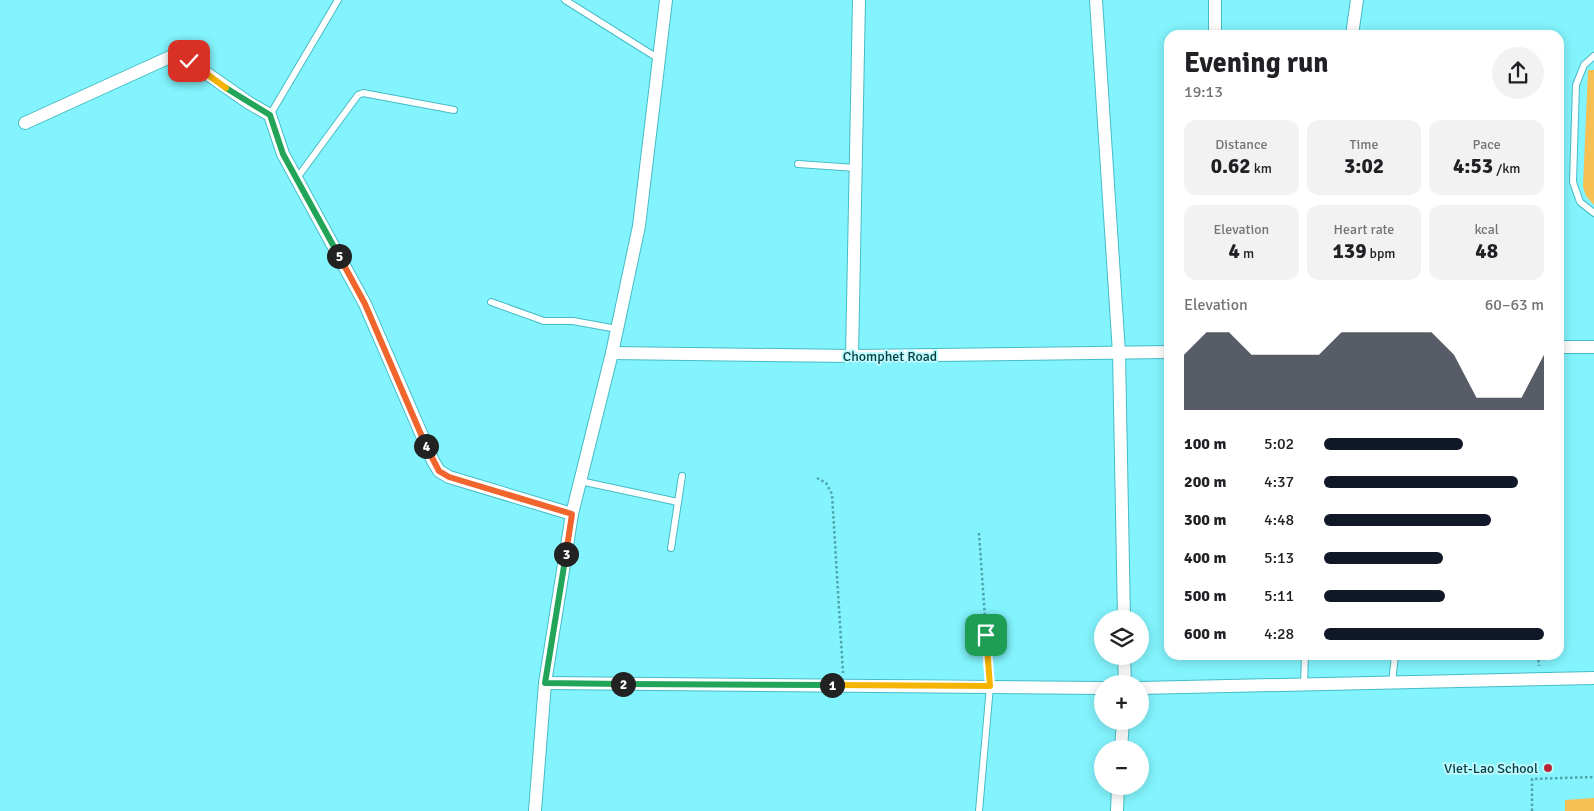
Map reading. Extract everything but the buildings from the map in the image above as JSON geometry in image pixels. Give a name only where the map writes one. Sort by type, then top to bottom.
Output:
[{"type":"street","points":[[535,811],[545,683],[572,514],[612,353],[639,226],[666,0]]},
{"type":"street","points":[[852,356],[859,0]]},
{"type":"street","points":[[1096,0],[1119,353],[1124,610]]},
{"type":"street","points":[[1215,0],[1215,30]]},
{"type":"street","points":[[1353,30],[1357,0]]},
{"type":"street","points":[[25,123],[170,57],[179,57],[189,61],[249,103],[270,115],[283,154],[365,304],[439,471],[449,477],[572,514]]},
{"type":"street","points":[[1564,347],[1594,347]]},
{"type":"street","name":"Chomphet Road","points":[[612,353],[852,356],[1164,352]]},
{"type":"street","points":[[1149,688],[1392,684],[1594,678]]},
{"type":"street","points":[[545,683],[1094,688]]},
{"type":"street","points":[[1117,811],[1118,795]]},
{"type":"lane","points":[[270,115],[338,0]]},
{"type":"lane","points":[[565,0],[659,59]]},
{"type":"lane","points":[[1594,56],[1584,65],[1576,85],[1572,182],[1580,202],[1594,213]]},
{"type":"lane","points":[[297,178],[358,95],[364,93],[454,110]]},
{"type":"lane","points":[[798,164],[856,168]]},
{"type":"lane","points":[[491,302],[544,321],[574,321],[617,329]]},
{"type":"lane","points":[[671,548],[682,476]]},
{"type":"lane","points":[[580,481],[678,502]]},
{"type":"lane","points":[[1304,685],[1305,660]]},
{"type":"lane","points":[[1392,684],[1394,660]]},
{"type":"lane","points":[[978,811],[990,686]]},
{"type":"path","points":[[817,478],[826,483],[832,494],[844,685]]},
{"type":"path","points":[[979,533],[990,686]]},
{"type":"path","points":[[1532,811],[1532,779],[1594,777]]},
{"type":"shaded area","points":[[1588,70],[1594,70],[1594,205],[1586,196],[1583,187]]},
{"type":"shaded area","points":[[1594,798],[1594,811],[1565,811],[1565,800]]},
{"type":"place","name":"Viet-Lao School","points":[[1548,768]]},
{"type":"route","points":[[189,61],[249,103],[270,115],[283,154],[365,304],[439,471],[449,477],[572,514],[545,683],[990,686],[986,635]]}]
